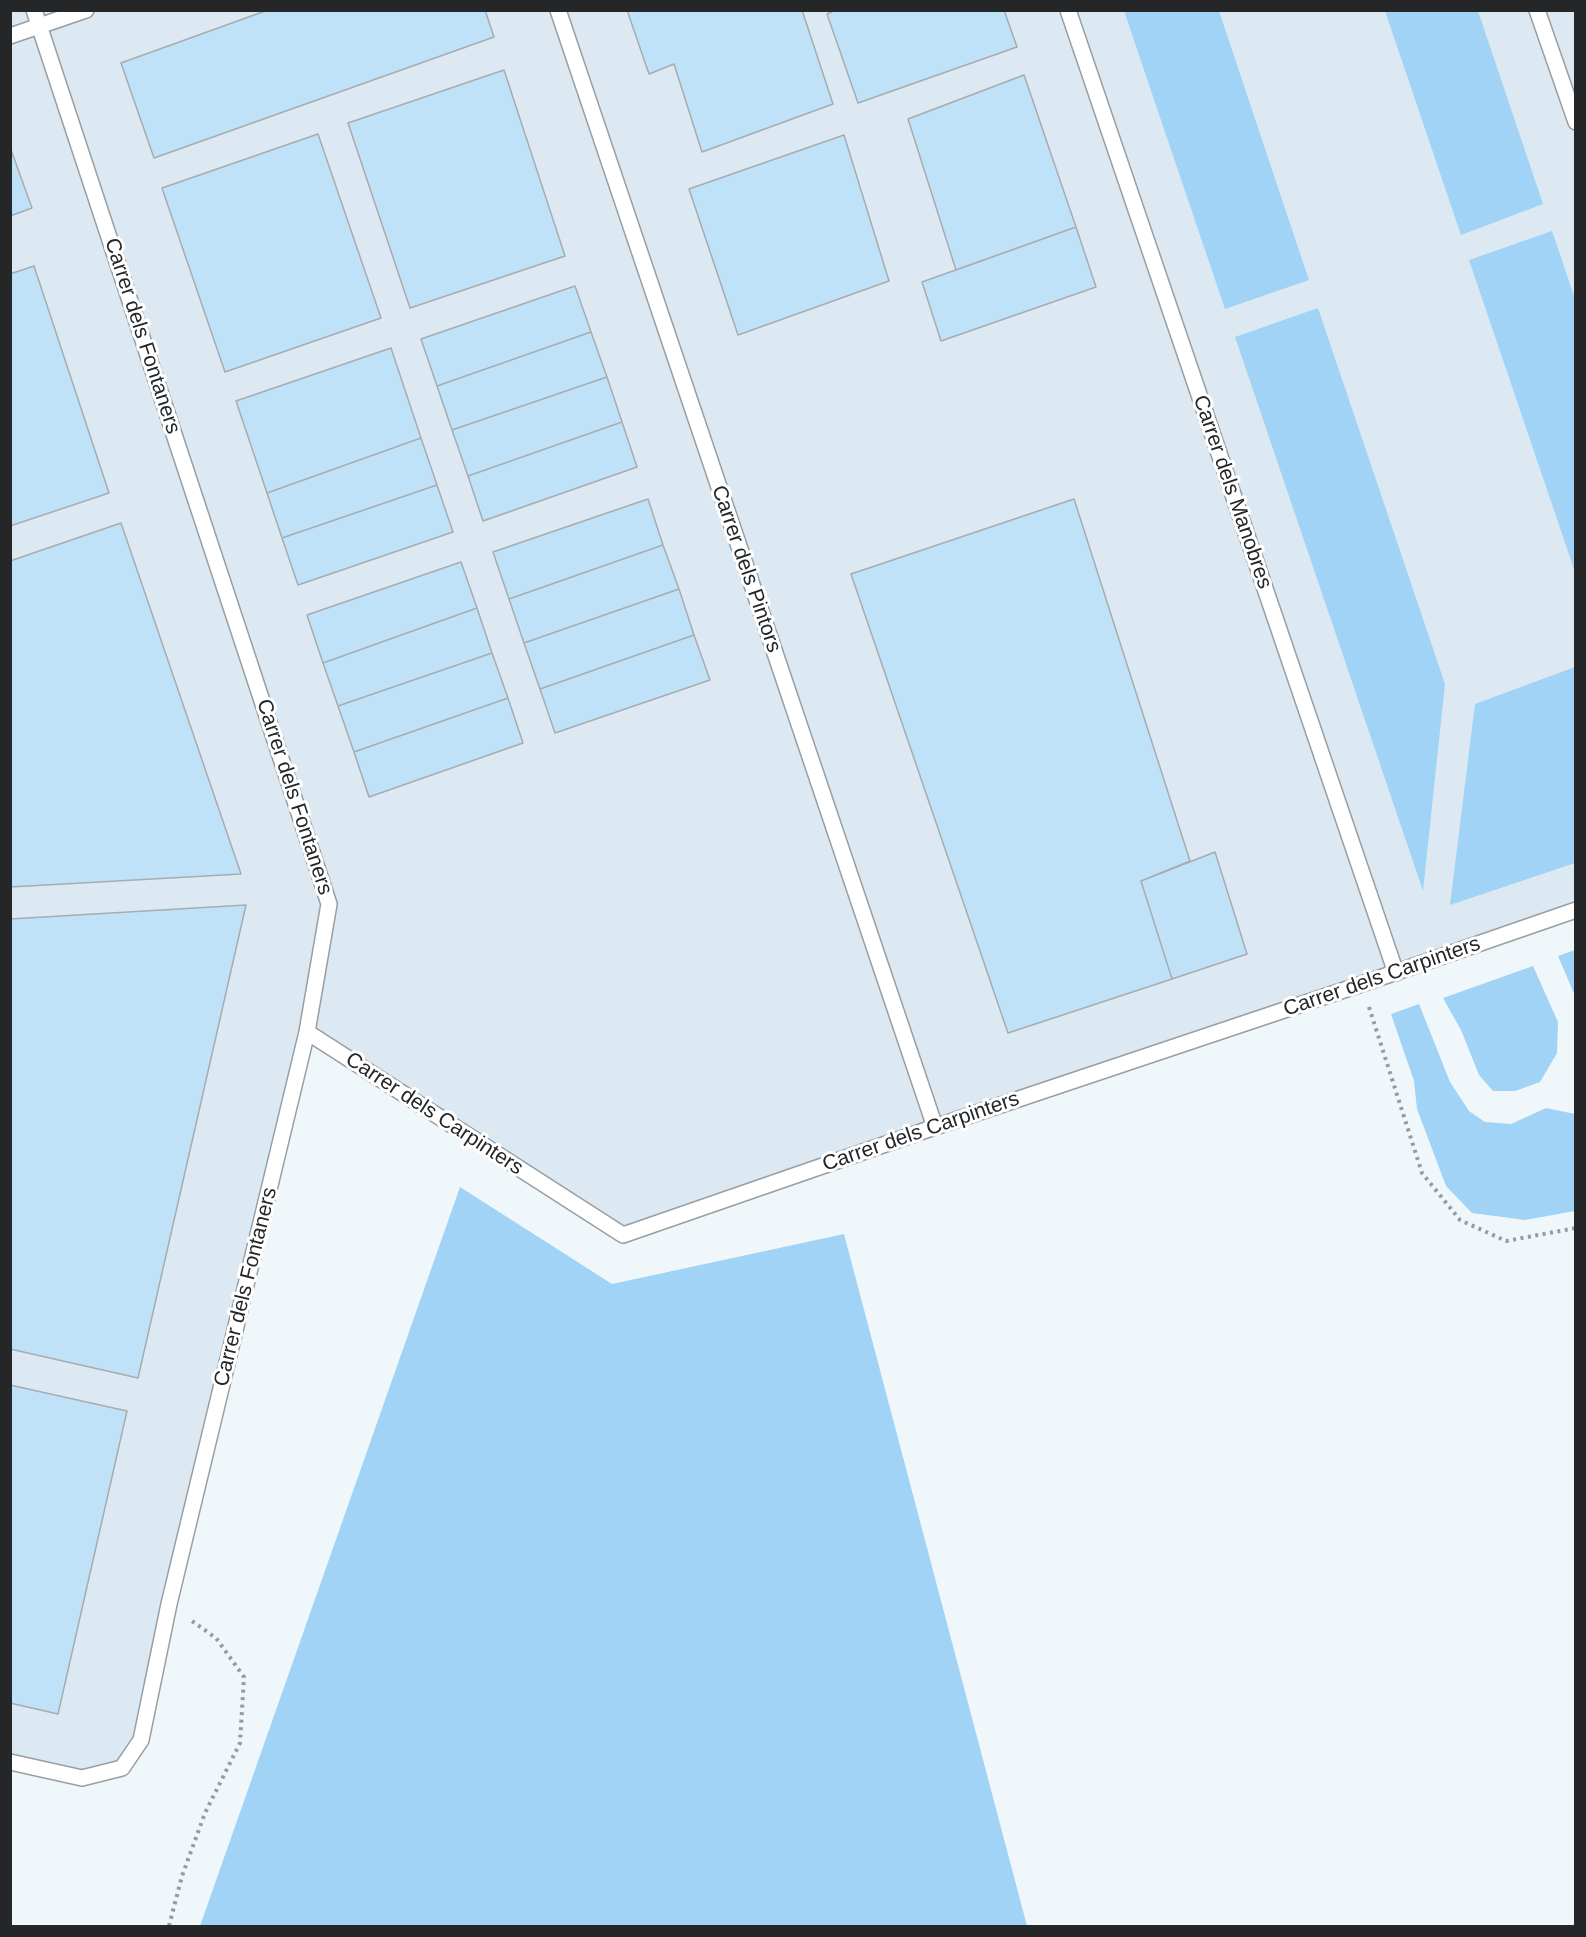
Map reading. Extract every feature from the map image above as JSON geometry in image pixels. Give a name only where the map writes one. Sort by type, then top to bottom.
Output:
[{"type":"lane","name":"Carrer dels Fontaners","points":[[10,1762],[82,1778],[122,1768],[141,1740],[169,1604],[308,1032],[329,904],[34,10]]},
{"type":"lane","points":[[10,36],[86,10]]},
{"type":"lane","name":"Carrer dels Pintors","points":[[558,10],[934,1127]]},
{"type":"lane","name":"Carrer dels Manobres","points":[[1068,10],[1396,973]]},
{"type":"lane","points":[[1537,10],[1575,122]]},
{"type":"lane","name":"Carrer dels Carpinters","points":[[308,1032],[623,1235],[1575,910]]},
{"type":"path","points":[[1362,984],[1422,1173],[1460,1220],[1506,1241],[1575,1228]]},
{"type":"path","points":[[169,1604],[216,1638],[244,1677],[240,1743],[205,1813],[182,1876],[169,1926]]},
{"type":"shaded area","points":[[11,11],[1575,11],[1575,910],[623,1235],[307,1032],[141,1740],[122,1768],[82,1778],[11,1762]]},
{"type":"shaded area","points":[[1124,11],[1219,11],[1309,280],[1225,309]]},
{"type":"shaded area","points":[[1385,11],[1478,11],[1543,204],[1461,235]]},
{"type":"shaded area","points":[[1552,231],[1575,299],[1575,572],[1469,260]]},
{"type":"shaded area","points":[[1318,308],[1445,684],[1423,891],[1235,337]]},
{"type":"shaded area","points":[[1575,667],[1575,863],[1450,905],[1475,704]]},
{"type":"shaded area","points":[[1576,950],[1575,996],[1558,956]]},
{"type":"shaded area","points":[[1533,966],[1558,1022],[1557,1053],[1540,1082],[1515,1091],[1493,1091],[1479,1075],[1461,1030],[1443,998]]},
{"type":"shaded area","points":[[1419,1004],[1450,1082],[1469,1111],[1485,1122],[1511,1124],[1546,1108],[1575,1114],[1575,1211],[1525,1220],[1472,1213],[1446,1186],[1417,1109],[1414,1081],[1391,1014]]},
{"type":"shaded area","points":[[460,1187],[612,1284],[844,1234],[1027,1926],[200,1926]]},
{"type":"building","points":[[268,10],[485,10],[494,37],[154,158],[121,63]]},
{"type":"building","points":[[627,10],[802,10],[833,104],[702,152],[674,64],[649,74]]},
{"type":"building","points":[[836,10],[1004,10],[1017,47],[858,103],[827,14]]},
{"type":"building","points":[[504,70],[565,256],[410,308],[348,123]]},
{"type":"building","points":[[1024,75],[1076,227],[956,270],[908,119]]},
{"type":"building","points":[[318,134],[381,318],[225,372],[162,188]]},
{"type":"building","points":[[844,135],[889,281],[738,335],[689,189]]},
{"type":"building","points":[[10,147],[32,208],[10,216]]},
{"type":"building","points":[[1076,227],[1096,287],[941,341],[922,282]]},
{"type":"building","points":[[34,266],[109,493],[10,526],[10,274]]},
{"type":"building","points":[[575,286],[591,332],[437,386],[421,339]]},
{"type":"building","points":[[591,332],[607,377],[452,430],[437,386]]},
{"type":"building","points":[[391,348],[421,438],[267,493],[236,401]]},
{"type":"building","points":[[607,377],[622,422],[468,476],[452,430]]},
{"type":"building","points":[[622,422],[637,467],[483,521],[468,476]]},
{"type":"building","points":[[421,438],[437,485],[282,538],[267,493]]},
{"type":"building","points":[[437,485],[453,532],[298,585],[282,538]]},
{"type":"building","points":[[648,499],[663,545],[509,599],[493,552]]},
{"type":"building","points":[[1074,499],[1190,861],[1141,881],[1172,979],[1008,1033],[851,574]]},
{"type":"building","points":[[121,523],[241,874],[10,887],[10,561]]},
{"type":"building","points":[[663,545],[679,589],[524,643],[509,599]]},
{"type":"building","points":[[461,562],[477,608],[323,663],[307,615]]},
{"type":"building","points":[[679,589],[694,635],[540,689],[524,643]]},
{"type":"building","points":[[477,608],[492,653],[338,706],[323,663]]},
{"type":"building","points":[[694,635],[710,680],[555,733],[540,689]]},
{"type":"building","points":[[492,653],[508,698],[354,752],[338,706]]},
{"type":"building","points":[[508,698],[523,743],[369,797],[354,752]]},
{"type":"building","points":[[1215,852],[1247,954],[1172,979],[1141,881]]},
{"type":"building","points":[[246,905],[138,1378],[10,1349],[10,919]]},
{"type":"building","points":[[10,1385],[127,1411],[58,1714],[10,1703]]}]
